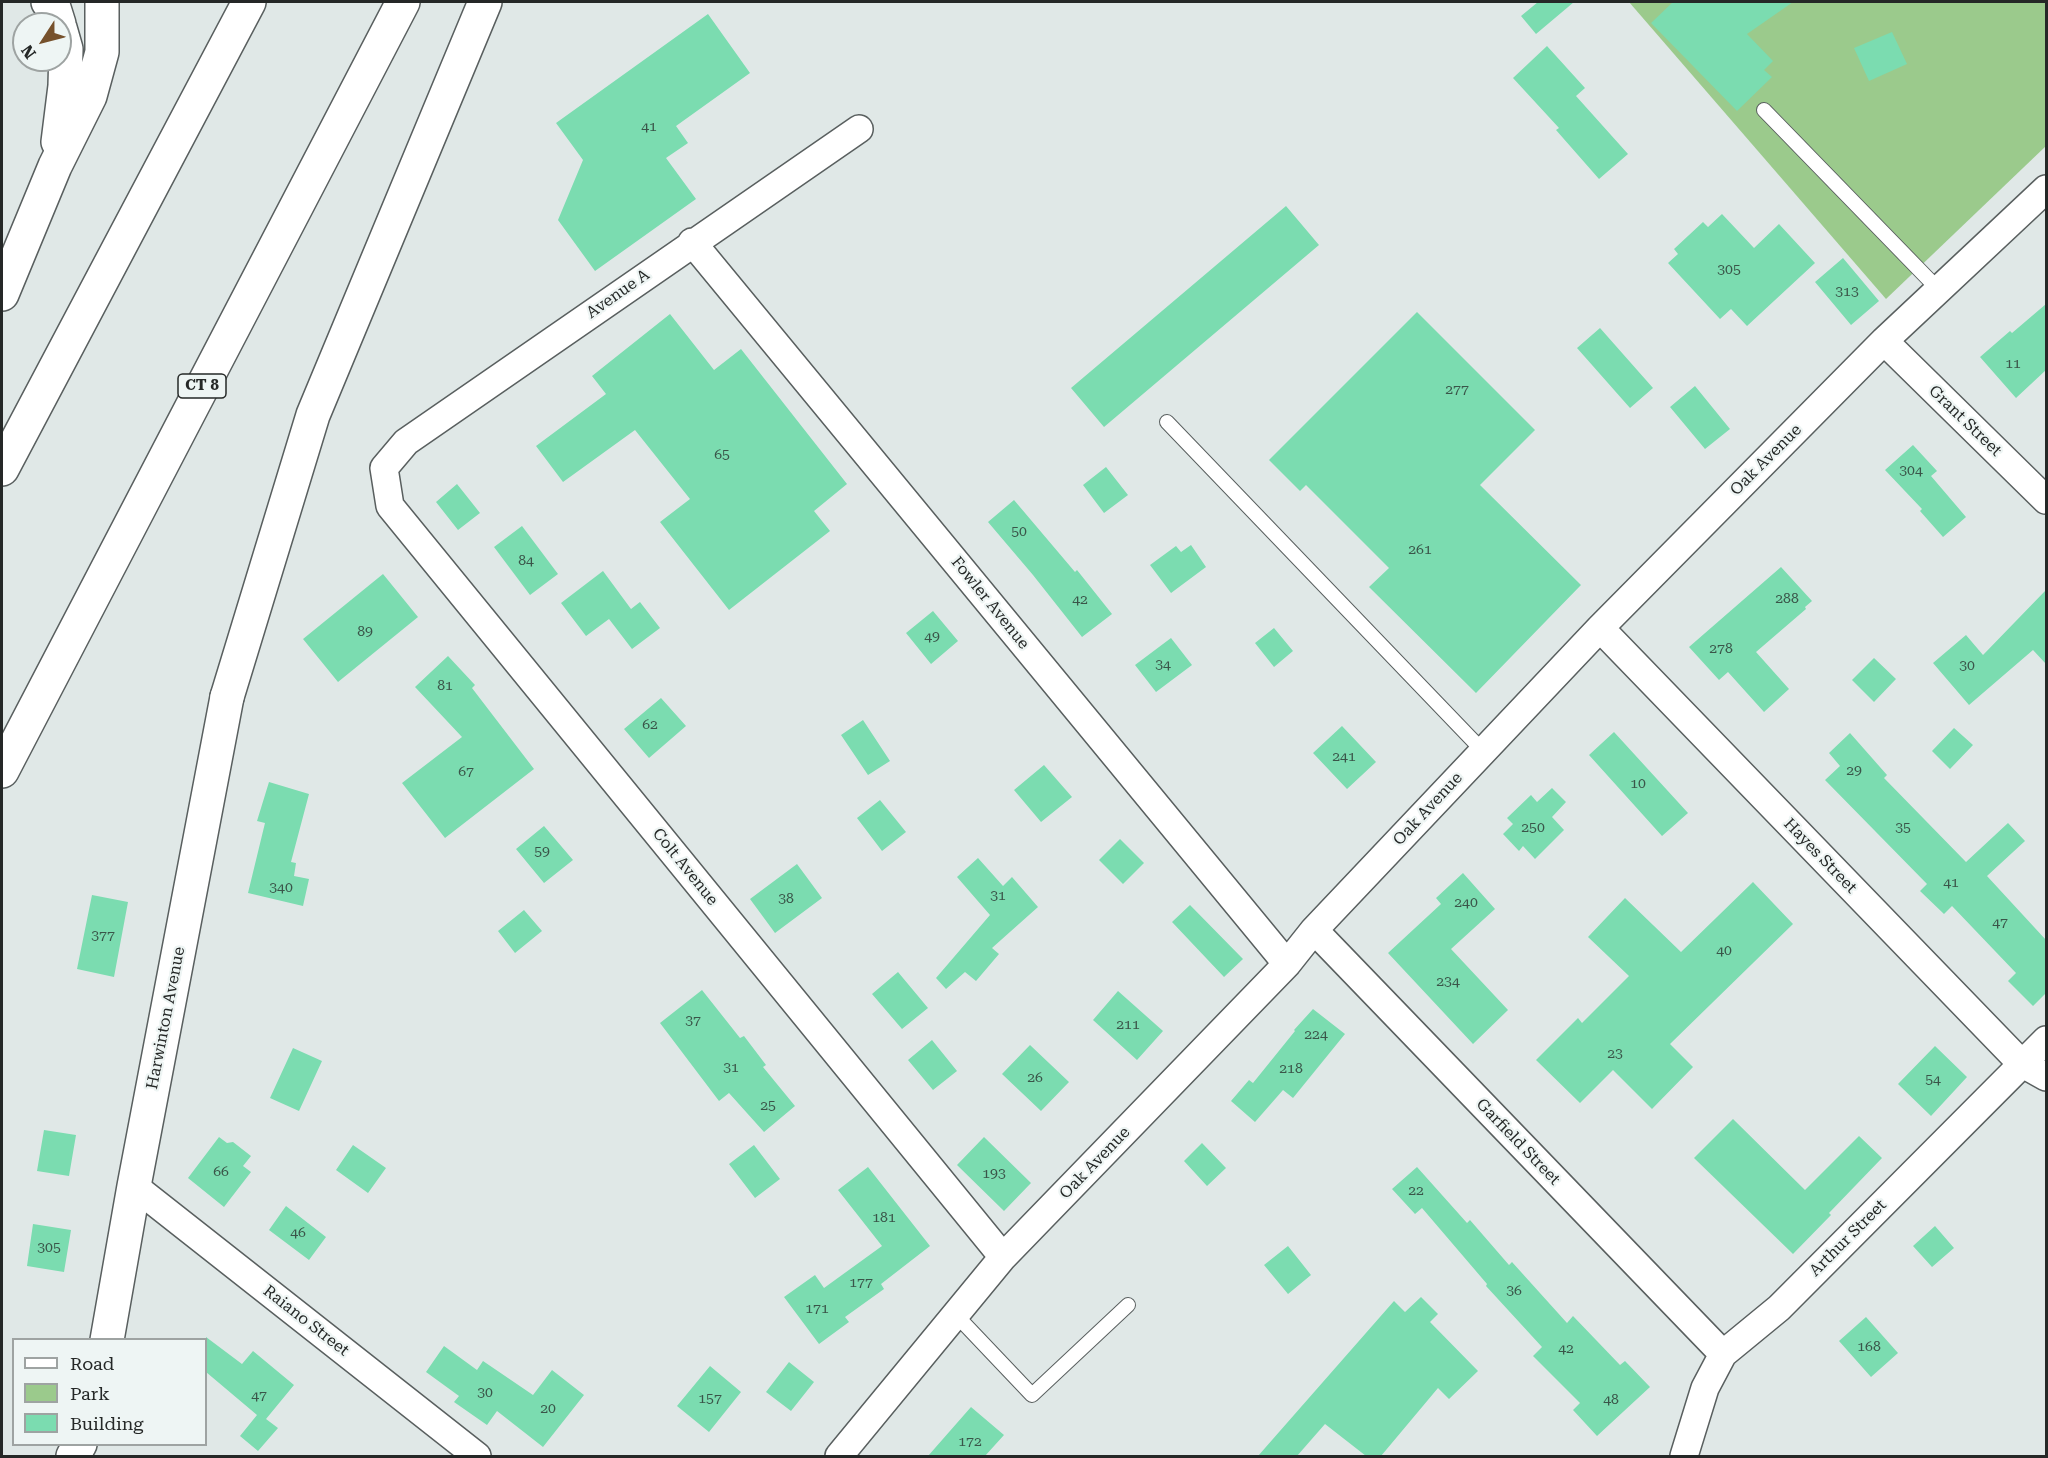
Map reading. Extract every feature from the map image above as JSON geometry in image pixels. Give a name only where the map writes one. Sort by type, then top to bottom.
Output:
[{"type":"main road","points":[[2,294],[56,166],[90,96],[102,52],[102,2]]},
{"type":"main road","points":[[2,469],[249,2]]},
{"type":"main road","name":"CT 8","points":[[2,771],[403,2]]},
{"type":"main road","name":"Harwinton Avenue","points":[[107,1338],[227,697],[313,415],[485,2]]},
{"type":"main road","points":[[56,166],[66,72]]},
{"type":"street","name":"Avenue A","points":[[384,468],[406,442],[859,129]]},
{"type":"street","name":"Oak Avenue","points":[[839,1456],[1004,1257],[1287,964],[1314,930],[1600,628],[1884,341],[2046,189]]},
{"type":"street","name":"Fowler Avenue","points":[[693,242],[1287,964]]},
{"type":"street","name":"Grant Street","points":[[1884,341],[2046,500]]},
{"type":"street","name":"Colt Avenue","points":[[384,468],[390,506],[1004,1257]]},
{"type":"street","name":"Hayes Street","points":[[1600,628],[2021,1064],[2046,1077]]},
{"type":"street","name":"Garfield Street","points":[[1314,930],[1723,1354]]},
{"type":"street","name":"Arthur Street","points":[[1684,1456],[1706,1388],[1723,1354],[1779,1308],[2046,1040]]},
{"type":"street","name":"Raiano Street","points":[[134,1186],[477,1456]]},
{"type":"lane","points":[[1764,110],[1939,290]]},
{"type":"lane","points":[[1167,422],[1483,751]]},
{"type":"lane","points":[[956,1315],[1032,1395],[1128,1305]]},
{"type":"green space","points":[[1629,2],[2046,2],[2046,146],[1886,299]]},
{"type":"building","points":[[1538,2],[1574,2],[1536,34],[1521,16]]},
{"type":"building","points":[[1673,2],[1793,2],[1747,34],[1773,61],[1764,70],[1772,77],[1737,111],[1651,23]]},
{"type":"building","points":[[708,14],[750,73],[676,126],[688,143],[666,158],[696,199],[595,271],[558,220],[583,160],[556,123]]},
{"type":"building","points":[[1892,32],[1907,64],[1869,81],[1854,48]]},
{"type":"building","points":[[1547,46],[1585,88],[1576,96],[1628,154],[1599,179],[1556,130],[1559,128],[1513,78]]},
{"type":"building","points":[[1286,206],[1319,245],[1104,427],[1071,388]]},
{"type":"building","points":[[1722,214],[1754,248],[1779,224],[1815,263],[1747,326],[1731,309],[1720,319],[1668,263],[1678,254],[1674,249],[1703,222],[1708,227]]},
{"type":"building","points":[[1843,258],[1879,301],[1851,325],[1815,282]]},
{"type":"building","points":[[2046,304],[2046,370],[2016,398],[1980,357]]},
{"type":"building","points":[[1417,312],[1535,430],[1480,485],[1581,585],[1476,693],[1369,587],[1389,568],[1306,485],[1300,491],[1269,460]]},
{"type":"building","points":[[670,314],[714,370],[741,349],[847,484],[814,511],[830,531],[729,610],[660,522],[690,499],[635,430],[563,482],[536,446],[606,394],[592,376]]},
{"type":"building","points":[[1600,328],[1653,388],[1630,408],[1577,348]]},
{"type":"building","points":[[1695,386],[1730,429],[1705,449],[1670,407]]},
{"type":"building","points":[[1913,445],[1937,471],[1931,476],[1966,517],[1943,537],[1920,511],[1922,509],[1885,470]]},
{"type":"building","points":[[1106,467],[1128,495],[1104,513],[1083,485]]},
{"type":"building","points":[[457,484],[480,513],[458,530],[436,502]]},
{"type":"building","points":[[1014,500],[1075,572],[1077,570],[1112,614],[1082,637],[988,522]]},
{"type":"building","points":[[522,526],[558,574],[530,595],[494,547]]},
{"type":"building","points":[[1191,545],[1206,567],[1171,593],[1150,565],[1176,546],[1181,552]]},
{"type":"building","points":[[1781,567],[1812,601],[1805,607],[1806,609],[1756,652],[1789,689],[1764,712],[1728,672],[1719,680],[1689,647]]},
{"type":"building","points":[[603,571],[631,609],[640,602],[660,628],[632,649],[609,619],[586,636],[561,603]]},
{"type":"building","points":[[383,574],[418,617],[338,682],[303,639]]},
{"type":"building","points":[[2046,590],[2046,664],[2033,650],[1969,705],[1933,663],[1966,635],[1983,655]]},
{"type":"building","points":[[933,611],[958,641],[931,664],[906,633]]},
{"type":"building","points":[[1274,628],[1293,651],[1274,667],[1255,643]]},
{"type":"building","points":[[1171,638],[1192,665],[1156,692],[1135,665]]},
{"type":"building","points":[[448,656],[475,685],[472,688],[534,769],[445,838],[402,783],[462,737],[415,687]]},
{"type":"building","points":[[1874,658],[1896,679],[1874,702],[1852,680]]},
{"type":"building","points":[[661,698],[686,726],[649,758],[624,729]]},
{"type":"building","points":[[863,720],[890,761],[868,775],[841,735]]},
{"type":"building","points":[[1342,726],[1376,762],[1347,789],[1313,753]]},
{"type":"building","points":[[1954,728],[1973,745],[1950,769],[1932,751]]},
{"type":"building","points":[[1614,732],[1688,813],[1662,836],[1589,755]]},
{"type":"building","points":[[1850,733],[1887,775],[1884,778],[1966,862],[2008,823],[2025,841],[1987,876],[2046,940],[2046,993],[2033,1006],[2008,981],[2016,973],[1952,906],[1944,914],[1920,891],[1927,884],[1825,780],[1840,766],[1829,753]]},
{"type":"building","points":[[1044,765],[1072,797],[1041,822],[1014,790]]},
{"type":"building","points":[[269,782],[309,794],[291,862],[296,863],[294,876],[309,879],[303,906],[248,893],[265,823],[257,821]]},
{"type":"building","points":[[1552,788],[1566,802],[1552,817],[1564,830],[1535,859],[1523,846],[1519,851],[1503,834],[1513,824],[1507,818],[1531,795],[1537,802]]},
{"type":"building","points":[[880,800],[906,832],[882,851],[857,818]]},
{"type":"building","points":[[544,826],[573,860],[544,883],[516,849]]},
{"type":"building","points":[[1120,839],[1144,863],[1123,884],[1099,860]]},
{"type":"building","points":[[978,858],[1003,886],[1012,877],[1038,907],[992,948],[999,954],[976,981],[965,972],[946,989],[936,978],[990,915],[957,877]]},
{"type":"building","points":[[797,864],[822,898],[775,933],[750,899]]},
{"type":"building","points":[[1463,873],[1495,909],[1451,949],[1508,1010],[1473,1044],[1388,953],[1441,904],[1436,898]]},
{"type":"building","points":[[1753,882],[1793,924],[1670,1044],[1693,1067],[1652,1109],[1613,1070],[1580,1103],[1536,1060],[1578,1018],[1582,1023],[1629,976],[1588,937],[1625,898],[1681,952]]},
{"type":"building","points":[[92,895],[128,902],[114,977],[77,969]]},
{"type":"building","points":[[1190,905],[1243,959],[1224,977],[1172,922]]},
{"type":"building","points":[[524,910],[542,931],[515,953],[498,931]]},
{"type":"building","points":[[898,972],[928,1008],[902,1029],[872,994]]},
{"type":"building","points":[[702,990],[740,1038],[744,1036],[766,1065],[763,1067],[795,1106],[764,1132],[729,1093],[719,1101],[660,1023]]},
{"type":"building","points":[[1118,991],[1163,1031],[1137,1060],[1093,1020]]},
{"type":"building","points":[[1313,1009],[1345,1034],[1293,1098],[1283,1090],[1255,1122],[1231,1101],[1249,1080],[1253,1083]]},
{"type":"building","points":[[932,1040],[957,1071],[933,1090],[908,1060]]},
{"type":"building","points":[[1030,1045],[1069,1082],[1041,1111],[1002,1074]]},
{"type":"building","points":[[1935,1046],[1967,1077],[1931,1116],[1898,1084]]},
{"type":"building","points":[[293,1048],[322,1061],[299,1111],[270,1098]]},
{"type":"building","points":[[1733,1119],[1805,1190],[1859,1136],[1882,1158],[1793,1254],[1694,1158]]},
{"type":"building","points":[[44,1130],[76,1135],[69,1176],[37,1171]]},
{"type":"building","points":[[219,1137],[227,1143],[233,1142],[251,1156],[243,1166],[251,1172],[224,1207],[188,1178]]},
{"type":"building","points":[[984,1137],[1031,1183],[1004,1211],[957,1165]]},
{"type":"building","points":[[1202,1143],[1226,1168],[1207,1186],[1184,1161]]},
{"type":"building","points":[[353,1145],[386,1168],[368,1193],[336,1170]]},
{"type":"building","points":[[754,1145],[780,1179],[755,1198],[729,1164]]},
{"type":"building","points":[[868,1167],[930,1246],[881,1284],[884,1289],[845,1317],[849,1322],[819,1344],[784,1297],[815,1275],[824,1288],[882,1246],[838,1190]]},
{"type":"building","points":[[1417,1167],[1467,1223],[1470,1220],[1509,1265],[1512,1262],[1567,1323],[1573,1316],[1620,1365],[1625,1361],[1650,1387],[1597,1436],[1573,1410],[1580,1403],[1533,1356],[1542,1347],[1486,1286],[1487,1284],[1422,1208],[1415,1214],[1392,1189]]},
{"type":"building","points":[[286,1206],[326,1237],[309,1260],[269,1230]]},
{"type":"building","points":[[33,1224],[71,1230],[64,1272],[27,1266]]},
{"type":"building","points":[[1935,1226],[1954,1248],[1932,1267],[1913,1246]]},
{"type":"building","points":[[1288,1246],[1311,1275],[1288,1294],[1264,1265]]},
{"type":"building","points":[[1421,1297],[1438,1314],[1430,1322],[1478,1371],[1449,1399],[1438,1388],[1381,1456],[1366,1456],[1325,1424],[1297,1456],[1258,1456],[1394,1301],[1405,1312]]},
{"type":"building","points":[[1866,1317],[1898,1353],[1871,1377],[1839,1341]]},
{"type":"building","points":[[206,1338],[242,1364],[253,1351],[294,1385],[266,1419],[278,1428],[258,1451],[240,1436],[257,1415],[207,1373]]},
{"type":"building","points":[[444,1346],[477,1370],[483,1361],[533,1395],[552,1370],[584,1395],[543,1447],[497,1411],[487,1425],[454,1402],[459,1396],[426,1372]]},
{"type":"building","points":[[789,1362],[814,1382],[791,1411],[766,1392]]},
{"type":"building","points":[[710,1366],[741,1392],[709,1432],[677,1406]]},
{"type":"building","points":[[971,1407],[1004,1435],[985,1456],[928,1456]]}]
